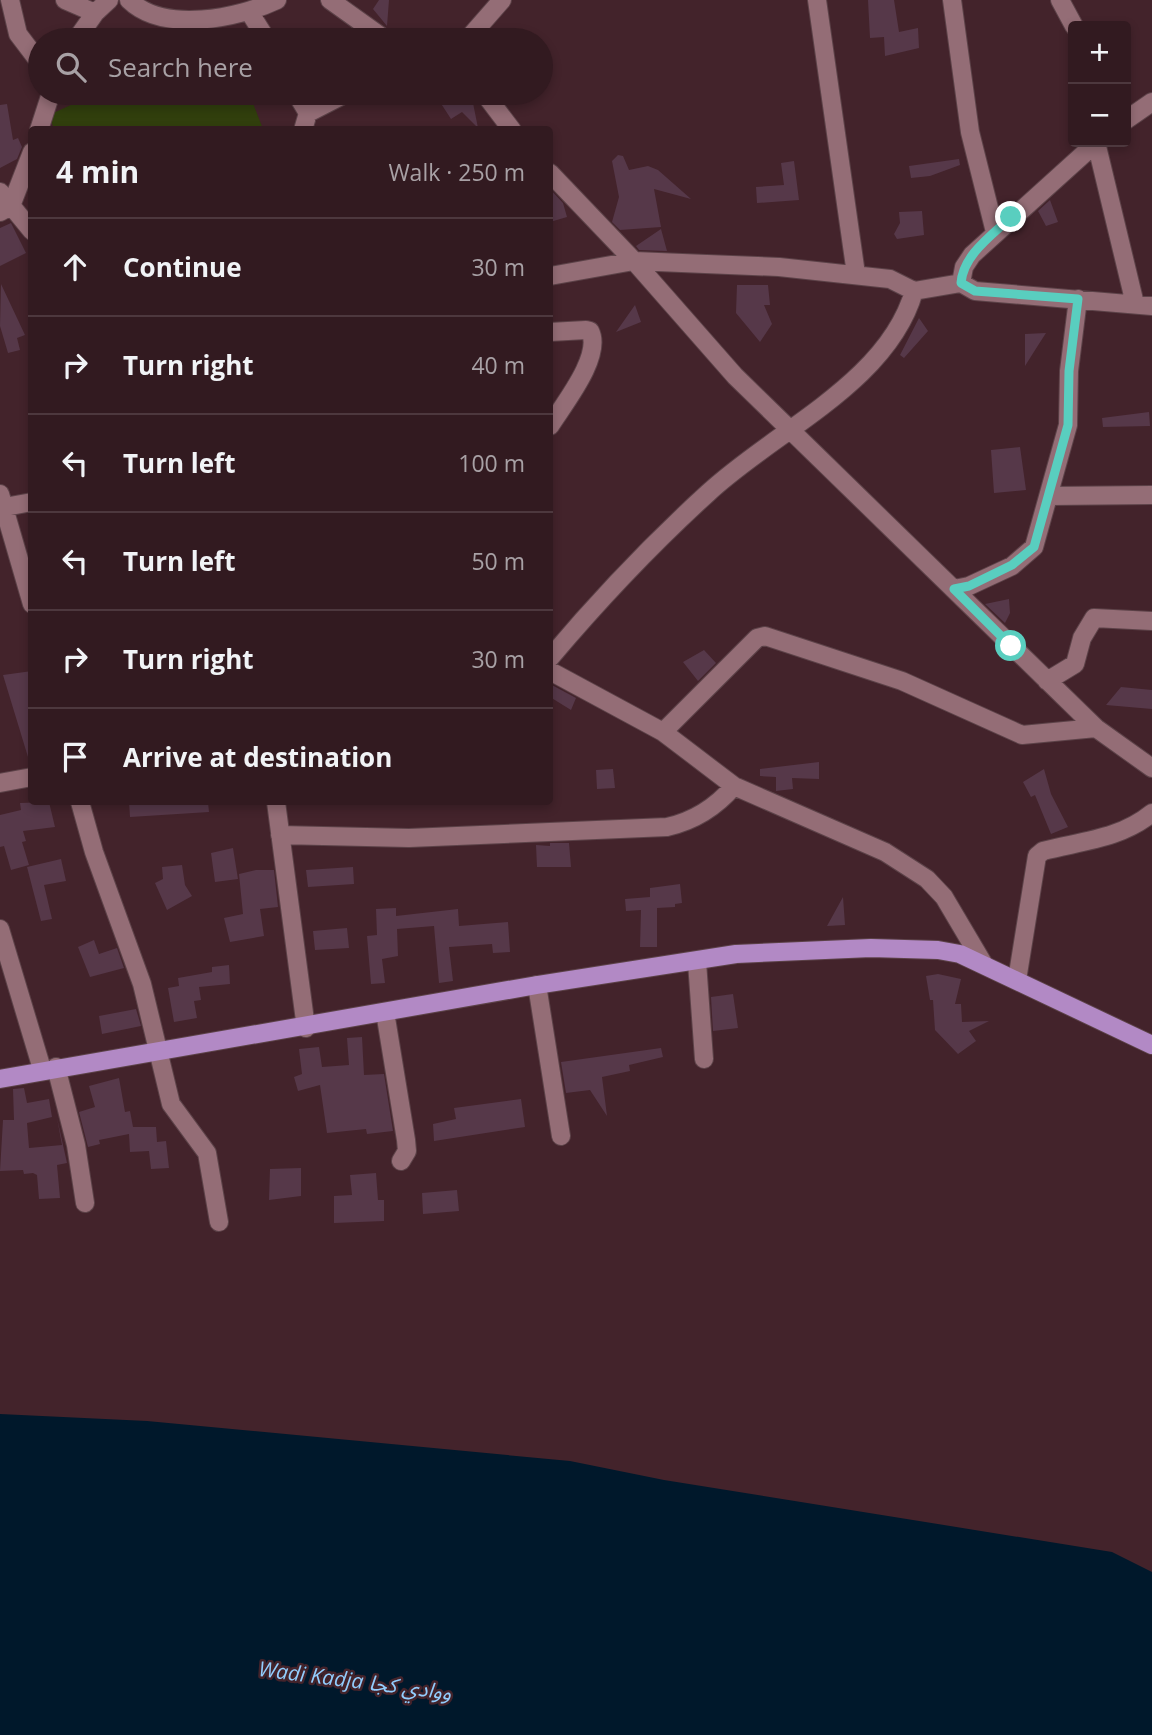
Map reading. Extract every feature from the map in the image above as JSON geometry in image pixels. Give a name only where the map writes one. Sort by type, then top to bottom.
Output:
[{"type":"main road","points":[[0,1079],[49,1068],[306,1028],[537,985],[736,954],[871,948],[939,950],[984,963],[1152,1045]]},
{"type":"street","points":[[10,0],[18,34],[28,47]]},
{"type":"street","points":[[65,0],[95,13]]},
{"type":"street","points":[[84,28],[109,0]]},
{"type":"street","points":[[129,0],[158,16],[186,19],[250,13],[277,0]]},
{"type":"street","points":[[330,0],[369,28]]},
{"type":"street","points":[[478,28],[502,0]]},
{"type":"street","points":[[817,0],[856,274]]},
{"type":"street","points":[[952,0],[970,132],[995,232]]},
{"type":"street","points":[[1060,0],[1071,21]]},
{"type":"street","points":[[250,13],[259,28]]},
{"type":"street","points":[[1131,117],[1152,102]]},
{"type":"street","points":[[40,126],[47,105]]},
{"type":"street","points":[[305,121],[329,105]]},
{"type":"street","points":[[493,105],[509,126]]},
{"type":"street","points":[[961,283],[964,267],[995,232],[1090,147]]},
{"type":"street","points":[[553,275],[634,261],[779,267],[890,279],[914,290],[961,283],[975,291],[1143,305],[1097,147]]},
{"type":"street","points":[[28,159],[4,203],[28,228]]},
{"type":"street","points":[[553,176],[634,261],[726,366],[789,429],[1096,728],[1152,768]]},
{"type":"street","points":[[553,654],[598,601],[709,492],[827,401],[873,361],[886,346],[910,304],[914,290]]},
{"type":"street","points":[[954,589],[969,586],[1012,565],[1034,547],[1068,425],[1069,371],[1078,299]]},
{"type":"street","points":[[553,331],[590,331],[594,344],[583,374],[553,421]]},
{"type":"street","points":[[1049,496],[1152,495]]},
{"type":"street","points":[[28,502],[2,503],[28,591]]},
{"type":"street","points":[[1047,681],[1075,664],[1082,638],[1094,618],[1152,621]]},
{"type":"street","points":[[663,732],[712,680],[757,638],[765,636],[902,681],[1022,735],[1096,728]]},
{"type":"street","points":[[553,673],[663,732],[734,786],[885,852],[927,879],[944,897],[984,963]]},
{"type":"street","points":[[0,783],[28,778]]},
{"type":"street","points":[[280,835],[409,838],[667,827],[685,823],[715,805],[734,786]]},
{"type":"street","points":[[81,805],[94,852],[131,946],[161,1052],[171,1104],[207,1153],[219,1222]]},
{"type":"street","points":[[276,805],[306,1028]]},
{"type":"street","points":[[1017,980],[1037,856],[1043,851],[1119,834],[1135,827],[1152,813]]},
{"type":"street","points":[[0,929],[76,1145],[85,1203]]},
{"type":"street","points":[[696,962],[704,1059]]},
{"type":"street","points":[[537,985],[561,1136]]},
{"type":"street","points":[[385,1012],[406,1140],[407,1151],[401,1161]]},
{"type":"green space","points":[[71,105],[254,105],[262,126],[53,126],[49,115]]},
{"type":"water","name":"Wadi Kadja ووادي كجا","points":[[0,1414],[147,1421],[570,1461],[664,1480],[1112,1552],[1152,1572],[1152,1735],[0,1735]]},
{"type":"building","points":[[379,0],[389,0],[387,26],[373,9]]},
{"type":"building","points":[[868,0],[894,0],[899,32],[918,28],[919,48],[885,56],[884,37],[870,38]]},
{"type":"building","points":[[7,104],[13,140],[18,138],[22,147],[17,159],[0,168],[0,105]]},
{"type":"building","points":[[442,105],[473,105],[478,126],[462,112],[451,119]]},
{"type":"building","points":[[618,155],[623,156],[629,170],[648,166],[658,170],[691,199],[654,189],[661,227],[620,230],[612,222],[619,197],[612,161]]},
{"type":"building","points":[[959,159],[960,165],[930,176],[911,178],[909,166]]},
{"type":"building","points":[[794,161],[799,200],[757,203],[756,187],[784,185],[781,163]]},
{"type":"building","points":[[553,192],[563,203],[567,217],[553,221]]},
{"type":"building","points":[[1050,200],[1058,222],[1046,226],[1038,211]]},
{"type":"building","points":[[922,211],[924,235],[897,239],[894,234],[900,223],[899,212]]},
{"type":"building","points":[[11,223],[26,253],[0,266],[0,228]]},
{"type":"building","points":[[661,229],[667,251],[639,250],[636,246]]},
{"type":"building","points":[[1,284],[25,335],[17,338],[20,350],[8,353],[0,326]]},
{"type":"building","points":[[737,285],[768,285],[770,305],[764,305],[772,324],[760,342],[736,313]]},
{"type":"building","points":[[635,305],[641,322],[616,332]]},
{"type":"building","points":[[919,318],[928,331],[904,358],[900,355]]},
{"type":"building","points":[[1046,333],[1037,347],[1025,366],[1025,334]]},
{"type":"building","points":[[1149,412],[1150,426],[1103,427],[1102,418]]},
{"type":"building","points":[[1020,447],[1026,490],[994,493],[991,450]]},
{"type":"building","points":[[1009,599],[1010,613],[1005,623],[985,604]]},
{"type":"building","points":[[704,650],[716,663],[698,681],[683,662]]},
{"type":"building","points":[[28,672],[28,757],[3,675]]},
{"type":"building","points":[[553,686],[576,698],[571,710],[553,699]]},
{"type":"building","points":[[1121,687],[1152,690],[1152,709],[1106,705]]},
{"type":"building","points":[[819,762],[819,779],[792,778],[793,789],[776,791],[776,777],[760,776],[760,769]]},
{"type":"building","points":[[613,769],[615,788],[597,789],[596,770]]},
{"type":"building","points":[[1044,769],[1051,794],[1068,827],[1051,834],[1035,795],[1031,797],[1023,782]]},
{"type":"building","points":[[20,803],[50,805],[55,827],[23,831],[26,841],[22,842],[29,865],[11,870],[4,846],[0,847],[0,815],[21,810]]},
{"type":"building","points":[[129,805],[208,805],[209,812],[130,817]]},
{"type":"building","points":[[550,843],[569,843],[571,867],[537,867],[536,845],[550,846]]},
{"type":"building","points":[[233,848],[238,879],[215,882],[211,853]]},
{"type":"building","points":[[61,859],[66,881],[44,885],[52,919],[41,921],[27,867]]},
{"type":"building","points":[[182,865],[185,885],[192,896],[167,910],[155,883],[163,879],[162,867]]},
{"type":"building","points":[[353,867],[354,884],[308,887],[306,870]]},
{"type":"building","points":[[274,870],[278,907],[260,909],[264,936],[230,942],[224,918],[243,914],[239,874]]},
{"type":"building","points":[[680,884],[682,903],[675,904],[675,907],[657,908],[657,947],[640,947],[641,910],[626,911],[625,899],[650,897],[650,888]]},
{"type":"building","points":[[843,897],[845,925],[827,926]]},
{"type":"building","points":[[396,908],[396,916],[458,909],[459,926],[508,922],[510,952],[493,953],[492,944],[449,947],[453,981],[439,983],[434,926],[397,929],[398,956],[382,959],[385,983],[371,984],[367,936],[377,935],[376,909]]},
{"type":"building","points":[[347,928],[349,948],[315,950],[313,931]]},
{"type":"building","points":[[94,940],[99,954],[117,948],[124,968],[90,977],[78,947]]},
{"type":"building","points":[[229,965],[230,984],[199,987],[201,1000],[194,1001],[197,1018],[174,1022],[168,988],[179,986],[178,978],[212,972],[212,967]]},
{"type":"building","points":[[938,974],[961,979],[955,1004],[961,1004],[962,1022],[989,1021],[969,1031],[976,1041],[958,1054],[935,1030],[933,1000],[930,1000],[926,976]]},
{"type":"building","points":[[733,994],[738,1028],[713,1031],[711,997]]},
{"type":"building","points":[[136,1009],[141,1026],[102,1034],[99,1016]]},
{"type":"building","points":[[362,1037],[364,1075],[384,1074],[393,1131],[367,1134],[366,1129],[327,1133],[320,1085],[298,1091],[294,1077],[302,1074],[299,1049],[319,1047],[322,1067],[349,1065],[347,1038]]},
{"type":"building","points":[[661,1048],[663,1057],[629,1065],[630,1071],[602,1077],[607,1116],[590,1090],[566,1093],[561,1062]]},
{"type":"building","points":[[119,1078],[125,1112],[130,1111],[133,1127],[156,1127],[157,1142],[166,1141],[169,1168],[151,1169],[149,1151],[130,1152],[129,1134],[99,1140],[100,1144],[88,1147],[79,1112],[95,1107],[89,1086]]},
{"type":"building","points":[[24,1088],[27,1103],[49,1099],[52,1117],[27,1123],[29,1148],[62,1145],[57,1118],[67,1163],[57,1165],[60,1198],[39,1199],[37,1175],[33,1173],[24,1174],[23,1170],[0,1171],[3,1120],[14,1120],[13,1089]]},
{"type":"building","points":[[521,1099],[525,1127],[434,1141],[433,1124],[456,1119],[454,1108]]},
{"type":"building","points":[[301,1168],[301,1196],[269,1200],[270,1169]]},
{"type":"building","points":[[376,1173],[378,1200],[384,1200],[384,1221],[334,1223],[334,1196],[352,1195],[350,1175]]},
{"type":"building","points":[[457,1190],[459,1211],[423,1214],[422,1193]]},
{"type":"route","points":[[1011,217],[972,255],[964,267],[961,283],[975,291],[1078,299],[1069,371],[1068,425],[1034,547],[1012,565],[969,586],[954,589],[1011,646]]}]
